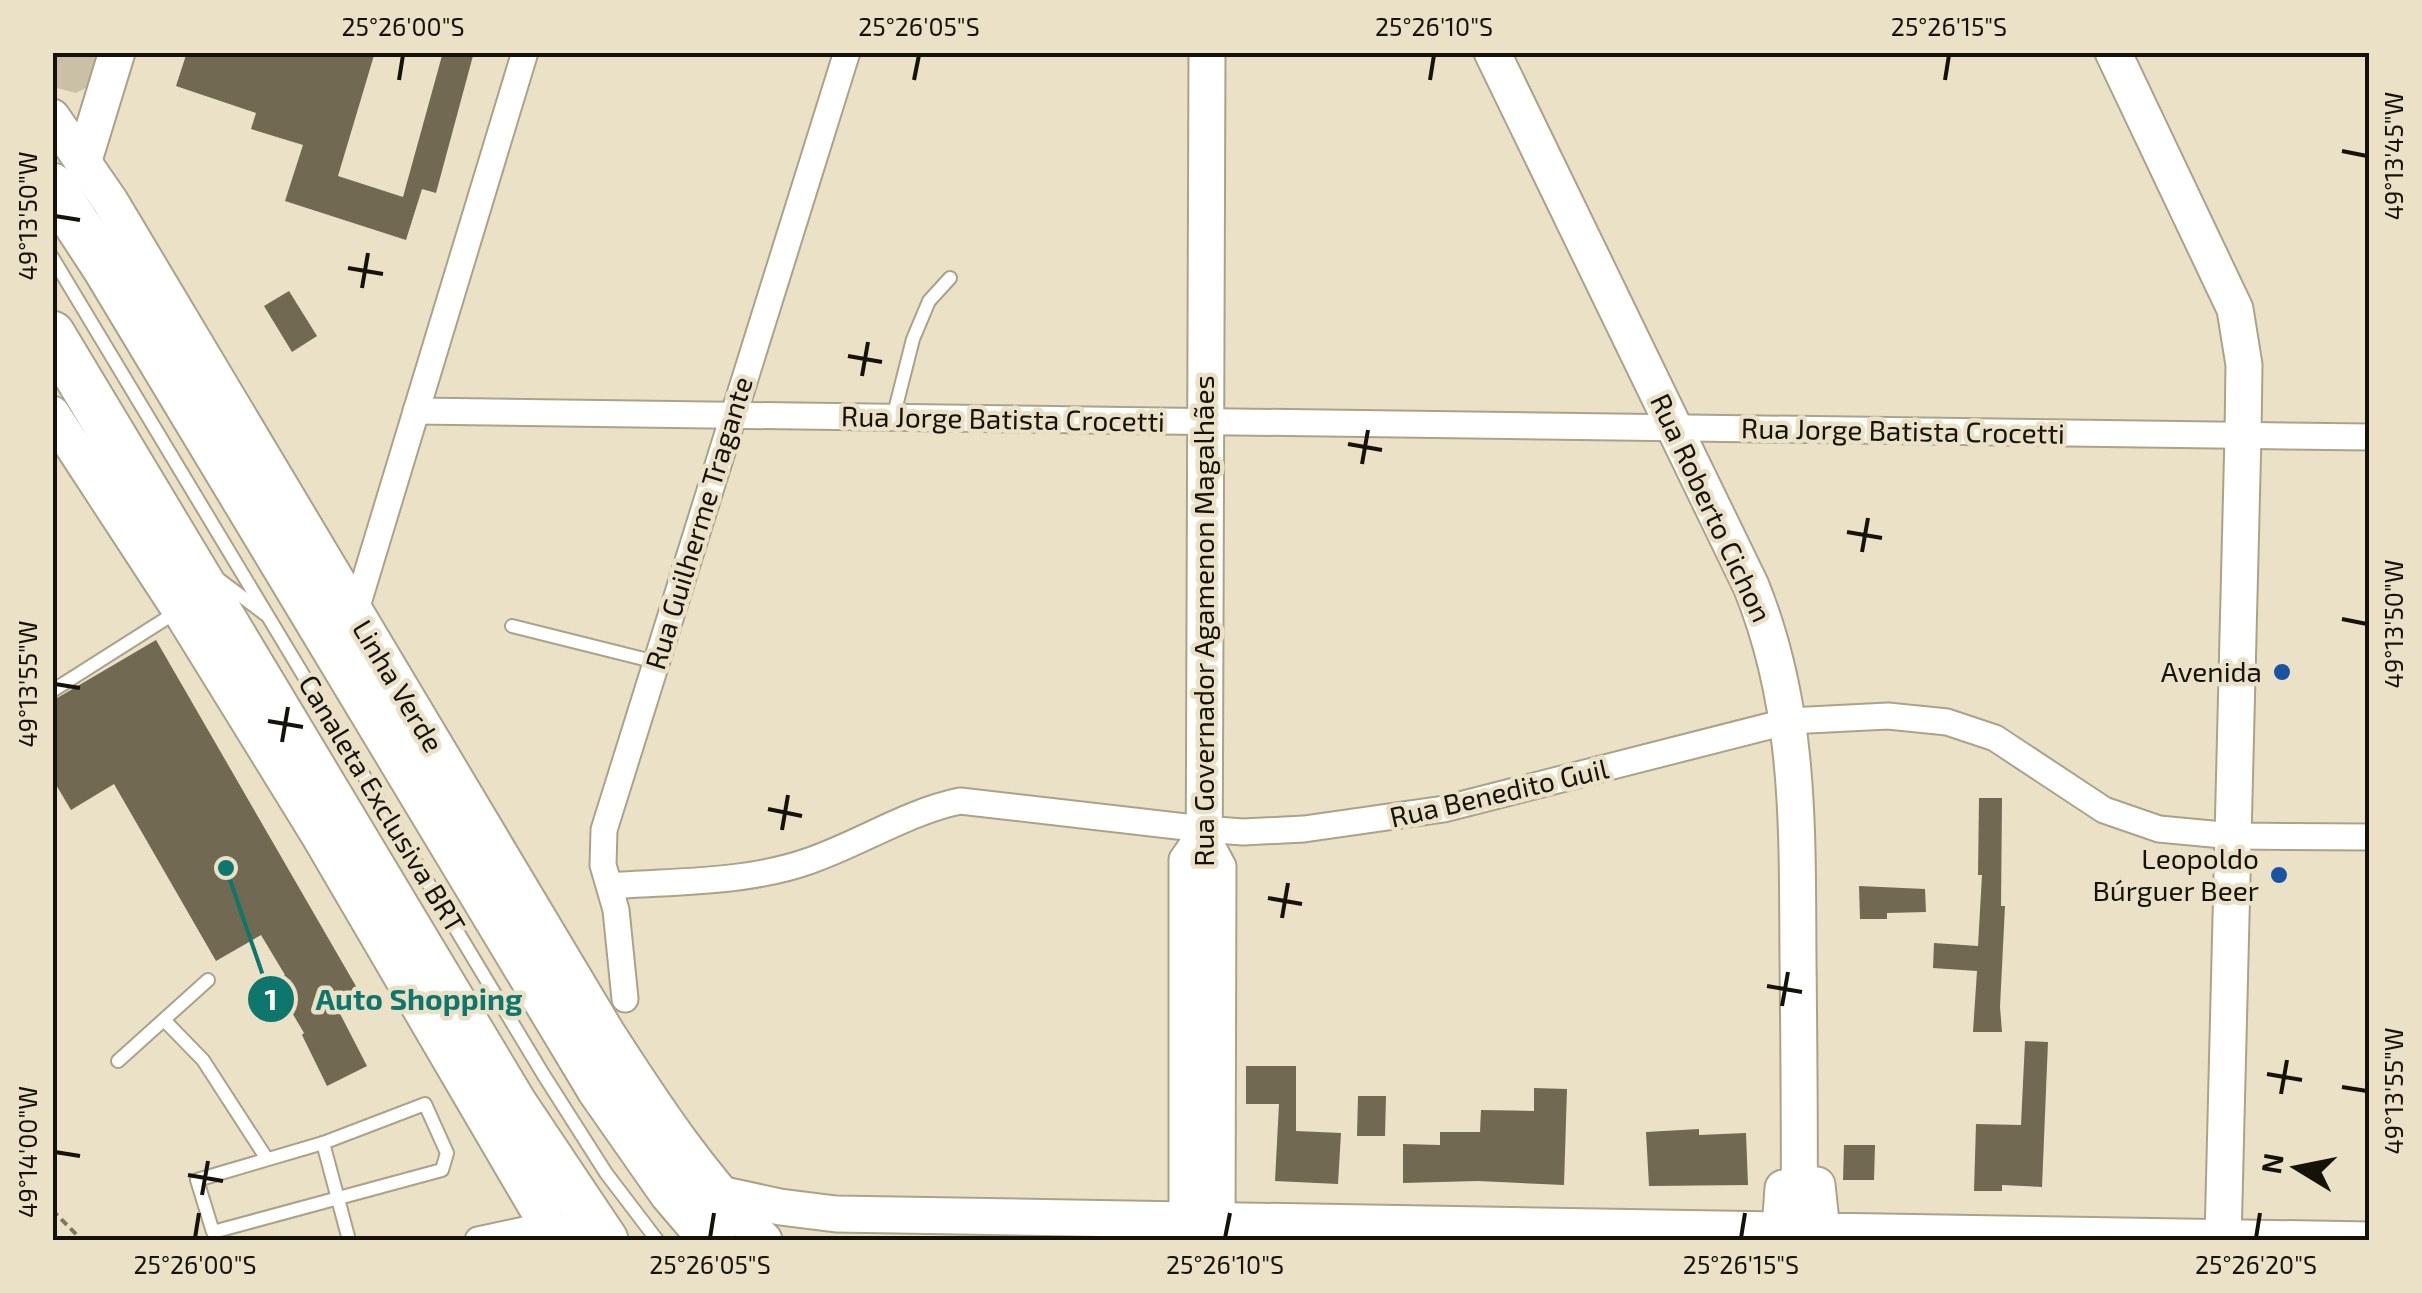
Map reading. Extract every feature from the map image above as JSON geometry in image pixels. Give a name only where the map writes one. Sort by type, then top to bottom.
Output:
[{"type":"highway","name":"Linha Verde","points":[[68,173],[116,284],[600,1089],[672,1192],[713,1240]]},
{"type":"highway","points":[[52,334],[514,1104],[605,1240]]},
{"type":"highway","points":[[52,394],[138,474]]},
{"type":"street","points":[[68,173],[117,52]]},
{"type":"street","points":[[354,613],[525,52]]},
{"type":"street","name":"Rua Guilherme Tragante","points":[[625,999],[619,927],[603,864],[604,830],[848,52]]},
{"type":"street","name":"Rua Governador Agamenon Magalhães","points":[[1203,1190],[1207,52]]},
{"type":"street","name":"Rua Roberto Cichon","points":[[1492,52],[1766,622],[1790,721],[1798,830],[1800,1237]]},
{"type":"street","points":[[2112,52],[2235,309],[2244,365],[2223,1239]]},
{"type":"street","name":"Linha Verde","points":[[52,117],[68,173],[354,613],[598,1019],[650,1099],[720,1194],[764,1240]]},
{"type":"street","name":"Rua Jorge Batista Crocetti","points":[[416,411],[2370,437]]},
{"type":"street","points":[[52,414],[180,610],[317,832],[553,1233],[478,1240]]},
{"type":"street","name":"Rua Benedito Guil","points":[[610,886],[778,870],[917,814],[960,801],[1203,829],[1272,832],[1409,816],[1790,721],[1888,716],[1974,729],[2013,748],[2077,794],[2128,821],[2174,831],[2233,836],[2370,837]]},
{"type":"street","points":[[1185,1230],[1182,859],[1203,829],[1223,866],[1220,1231]]},
{"type":"street","points":[[720,1194],[836,1214],[1220,1231],[2370,1240]]},
{"type":"street","points":[[803,1240],[820,1222],[836,1214]]},
{"type":"lane","name":"Canaleta Exclusiva BRT","points":[[52,257],[543,1074],[606,1173],[657,1240]]},
{"type":"lane","points":[[893,418],[913,340],[929,302],[950,278]]},
{"type":"lane","name":"Canaleta Exclusiva BRT","points":[[186,554],[271,618]]},
{"type":"lane","points":[[52,691],[180,610]]},
{"type":"lane","points":[[512,626],[656,662]]},
{"type":"lane","points":[[118,1061],[208,980]]},
{"type":"lane","points":[[164,1020],[204,1060],[267,1159]]},
{"type":"lane","points":[[424,1104],[448,1153],[442,1170],[213,1232],[197,1180],[267,1159],[323,1143],[424,1104]]},
{"type":"lane","points":[[323,1143],[349,1240]]},
{"type":"path","points":[[52,1210],[82,1240]]},
{"type":"shaded area","points":[[52,53],[107,53],[95,83],[76,93],[53,87]]},
{"type":"building","points":[[187,52],[375,52],[338,176],[403,197],[443,52],[474,52],[436,193],[422,189],[406,240],[285,201],[303,145],[251,129],[256,113],[176,86]]},
{"type":"building","points":[[289,291],[317,336],[292,352],[264,306]]},
{"type":"building","points":[[156,640],[357,988],[334,1002],[367,1066],[327,1086],[304,1033],[274,982],[285,975],[261,935],[216,961],[114,784],[71,810],[52,778],[52,701]]},
{"type":"building","points":[[1979,798],[2002,798],[2002,1032],[1973,1032],[1977,971],[1933,968],[1934,943],[1978,946],[1982,875],[1978,875]]},
{"type":"building","points":[[1859,886],[1925,889],[1926,912],[1887,913],[1887,919],[1860,919]]},
{"type":"building","points":[[2025,1041],[2048,1042],[2042,1187],[2002,1185],[2002,1191],[1974,1191],[1976,1124],[2021,1125]]},
{"type":"building","points":[[1246,1066],[1296,1066],[1296,1131],[1341,1133],[1338,1184],[1275,1181],[1279,1104],[1246,1104]]},
{"type":"building","points":[[1534,1088],[1567,1089],[1564,1185],[1403,1183],[1403,1144],[1440,1145],[1440,1132],[1480,1132],[1481,1110],[1534,1111]]},
{"type":"building","points":[[1358,1096],[1386,1096],[1385,1136],[1357,1136]]},
{"type":"building","points":[[1699,1129],[1699,1135],[1746,1133],[1748,1185],[1649,1186],[1646,1132]]},
{"type":"building","points":[[1844,1145],[1875,1145],[1874,1180],[1843,1180]]},
{"type":"place","name":"Avenida","points":[[2282,672]]},
{"type":"place","name":"Auto Shopping","points":[[226,868]]},
{"type":"place","name":"Leopoldo Búrguer Beer","points":[[2279,875]]}]
